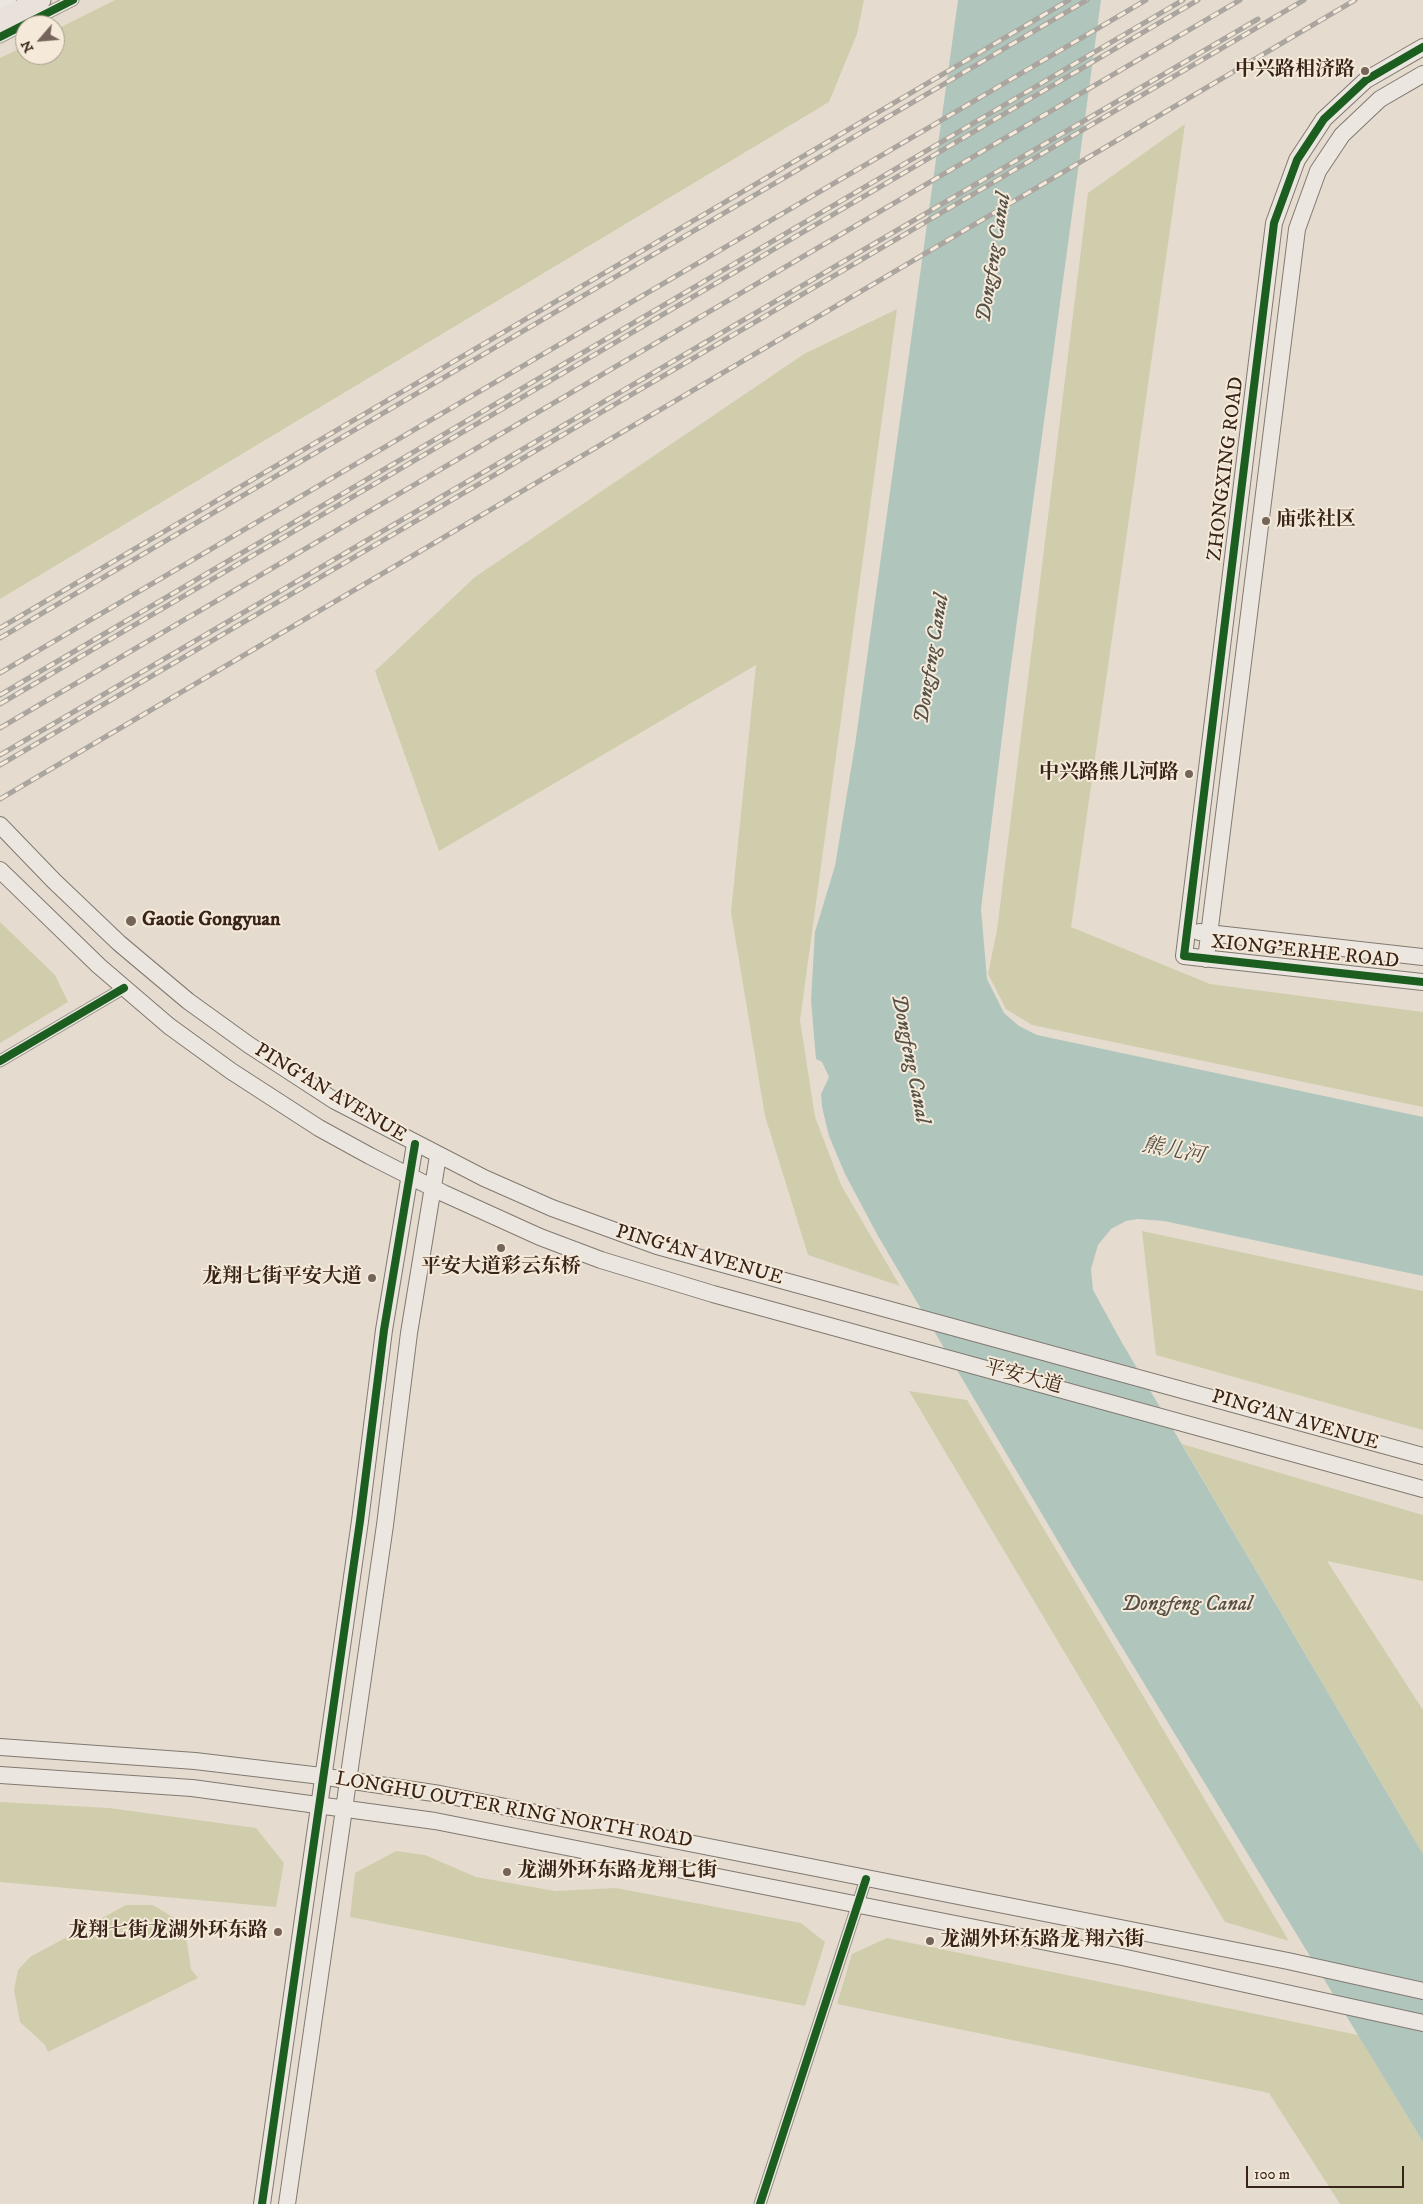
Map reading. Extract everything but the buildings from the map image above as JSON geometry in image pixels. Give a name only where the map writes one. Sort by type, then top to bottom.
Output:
[{"type":"highway","points":[[0,21],[25,2]]},
{"type":"main road","points":[[0,4],[25,2]]},
{"type":"main road","name":"ZHONGXING ROAD","points":[[1184,956],[1274,223],[1297,160],[1324,119],[1366,80],[1423,47]]},
{"type":"main road","name":"ZHONGXING ROAD","points":[[1206,958],[1297,229],[1318,171],[1342,135],[1380,100],[1423,74]]},
{"type":"main road","name":"PING‘AN AVENUE","points":[[0,825],[54,881],[119,943],[188,1001],[313,1088],[438,1156],[552,1208],[621,1234],[721,1264],[866,1302]]},
{"type":"main road","name":"PING‘AN AVENUE","points":[[0,870],[92,960],[169,1026],[256,1087],[319,1128],[432,1188],[540,1237],[602,1260],[713,1294],[857,1333]]},
{"type":"main road","name":"XIONG'ERHE ROAD","points":[[1188,931],[1423,956]]},
{"type":"main road","name":"XIONG'ERHE ROAD","points":[[1184,956],[1423,982]]},
{"type":"main road","points":[[262,2204],[320,1804],[384,1330],[415,1144]]},
{"type":"main road","points":[[287,2204],[348,1780],[410,1324],[438,1156]]},
{"type":"main road","name":"平安大道","points":[[866,1302],[1167,1385]]},
{"type":"main road","name":"平安大道","points":[[857,1333],[1188,1424]]},
{"type":"main road","name":"PING'AN AVENUE","points":[[1167,1385],[1423,1456]]},
{"type":"main road","name":"PING'AN AVENUE","points":[[1188,1424],[1423,1489]]},
{"type":"main road","name":"LONGHU OUTER RING NORTH ROAD","points":[[0,1747],[195,1761],[323,1776],[440,1794],[1288,1961],[1423,1991]]},
{"type":"main road","name":"LONGHU OUTER RING NORTH ROAD","points":[[0,1775],[192,1788],[435,1821],[1122,1957],[1423,2023]]},
{"type":"street","points":[[0,38],[73,0]]},
{"type":"street","points":[[0,1061],[124,988]]},
{"type":"street","points":[[760,2204],[866,1879]]},
{"type":"shaded area","points":[[115,0],[864,0],[857,34],[829,102],[0,599],[0,58],[15,51],[15,65],[65,65],[65,25]]},
{"type":"shaded area","points":[[1185,124],[1071,927],[1210,984],[1423,1012],[1423,1107],[1032,1025],[1006,1009],[988,974],[997,930],[1088,193]]},
{"type":"shaded area","points":[[897,309],[800,1020],[815,1117],[841,1185],[900,1286],[808,1255],[765,1116],[731,912],[756,665],[439,851],[375,671],[475,577],[804,354]]},
{"type":"shaded area","points":[[0,922],[55,975],[68,1002],[0,1043]]},
{"type":"shaded area","points":[[1142,1231],[1423,1291],[1423,1430],[1156,1355]]},
{"type":"shaded area","points":[[909,1391],[967,1400],[1289,1941],[1225,1922]]},
{"type":"shaded area","points":[[1182,1444],[1423,1515],[1423,1581],[1327,1561],[1423,1710],[1423,1854]]},
{"type":"shaded area","points":[[0,1802],[109,1808],[256,1828],[284,1863],[276,1907],[0,1882]]},
{"type":"shaded area","points":[[396,1851],[425,1855],[476,1877],[555,1891],[616,1888],[801,1923],[825,1942],[805,2006],[350,1917],[355,1873]]},
{"type":"shaded area","points":[[126,1905],[153,1905],[174,1918],[187,1942],[191,1969],[198,1978],[48,2052],[45,2045],[20,2022],[14,1990],[18,1970],[30,1957]]},
{"type":"shaded area","points":[[887,1938],[1358,2035],[1423,2142],[1423,2204],[1340,2204],[1269,2093],[837,2004],[852,1954]]},
{"type":"water","points":[[958,0],[1101,0],[1009,680],[981,909],[987,979],[1004,1013],[1019,1026],[1037,1035],[1423,1117],[1423,1276],[1164,1221],[1138,1219],[1126,1221],[1111,1229],[1098,1245],[1091,1269],[1093,1290],[1121,1341],[1423,1854],[1423,2142],[1072,1565],[878,1236],[845,1174],[829,1136],[822,1107],[821,1094],[829,1077],[822,1062],[816,1059],[811,1000],[815,932],[835,866],[855,745]]},
{"type":"railway","points":[[0,628],[1069,0]]},
{"type":"railway","points":[[0,638],[1087,0]]},
{"type":"railway","points":[[0,673],[1146,0]]},
{"type":"railway","points":[[0,695],[1183,0]]},
{"type":"railway","points":[[0,704],[1198,0]]},
{"type":"railway","points":[[0,728],[1240,0]]},
{"type":"railway","points":[[0,765],[1304,0]]},
{"type":"railway","points":[[0,799],[1355,0]]},
{"type":"railway","points":[[0,755],[1258,19]]},
{"type":"cycle path","points":[[0,37],[73,0]]},
{"type":"cycle path","points":[[1423,47],[1366,80],[1324,119],[1297,160],[1274,223],[1184,956],[1423,982]]},
{"type":"cycle path","points":[[0,1061],[124,988]]},
{"type":"cycle path","points":[[262,2204],[360,1521],[384,1330],[415,1144]]},
{"type":"cycle path","points":[[760,2204],[866,1879]]},
{"type":"place","name":"中兴路相济路","points":[[1365,71]]},
{"type":"place","name":"庙张社区","points":[[1266,521]]},
{"type":"place","name":"中兴路熊儿河路","points":[[1189,774]]},
{"type":"place","name":"Gaotie Gongyuan","points":[[131,921]]},
{"type":"place","name":"平安大道彩云东桥","points":[[501,1248]]},
{"type":"place","name":"龙翔七街平安大道","points":[[372,1278]]},
{"type":"place","name":"龙湖外环东路龙翔七街","points":[[507,1872]]},
{"type":"place","name":"龙翔七街龙湖外环东路","points":[[278,1932]]},
{"type":"place","name":"龙湖外环东路龙 翔六街","points":[[930,1941]]},
{"type":"water label","name":"Dongfeng Canal","points":[[995,258]]},
{"type":"water label","name":"Dongfeng Canal","points":[[933,659]]},
{"type":"water label","name":"Dongfeng Canal","points":[[909,1059]]},
{"type":"water label","name":"熊儿河","points":[[1173,1152]]},
{"type":"water label","name":"Dongfeng Canal","points":[[1187,1606]]}]
